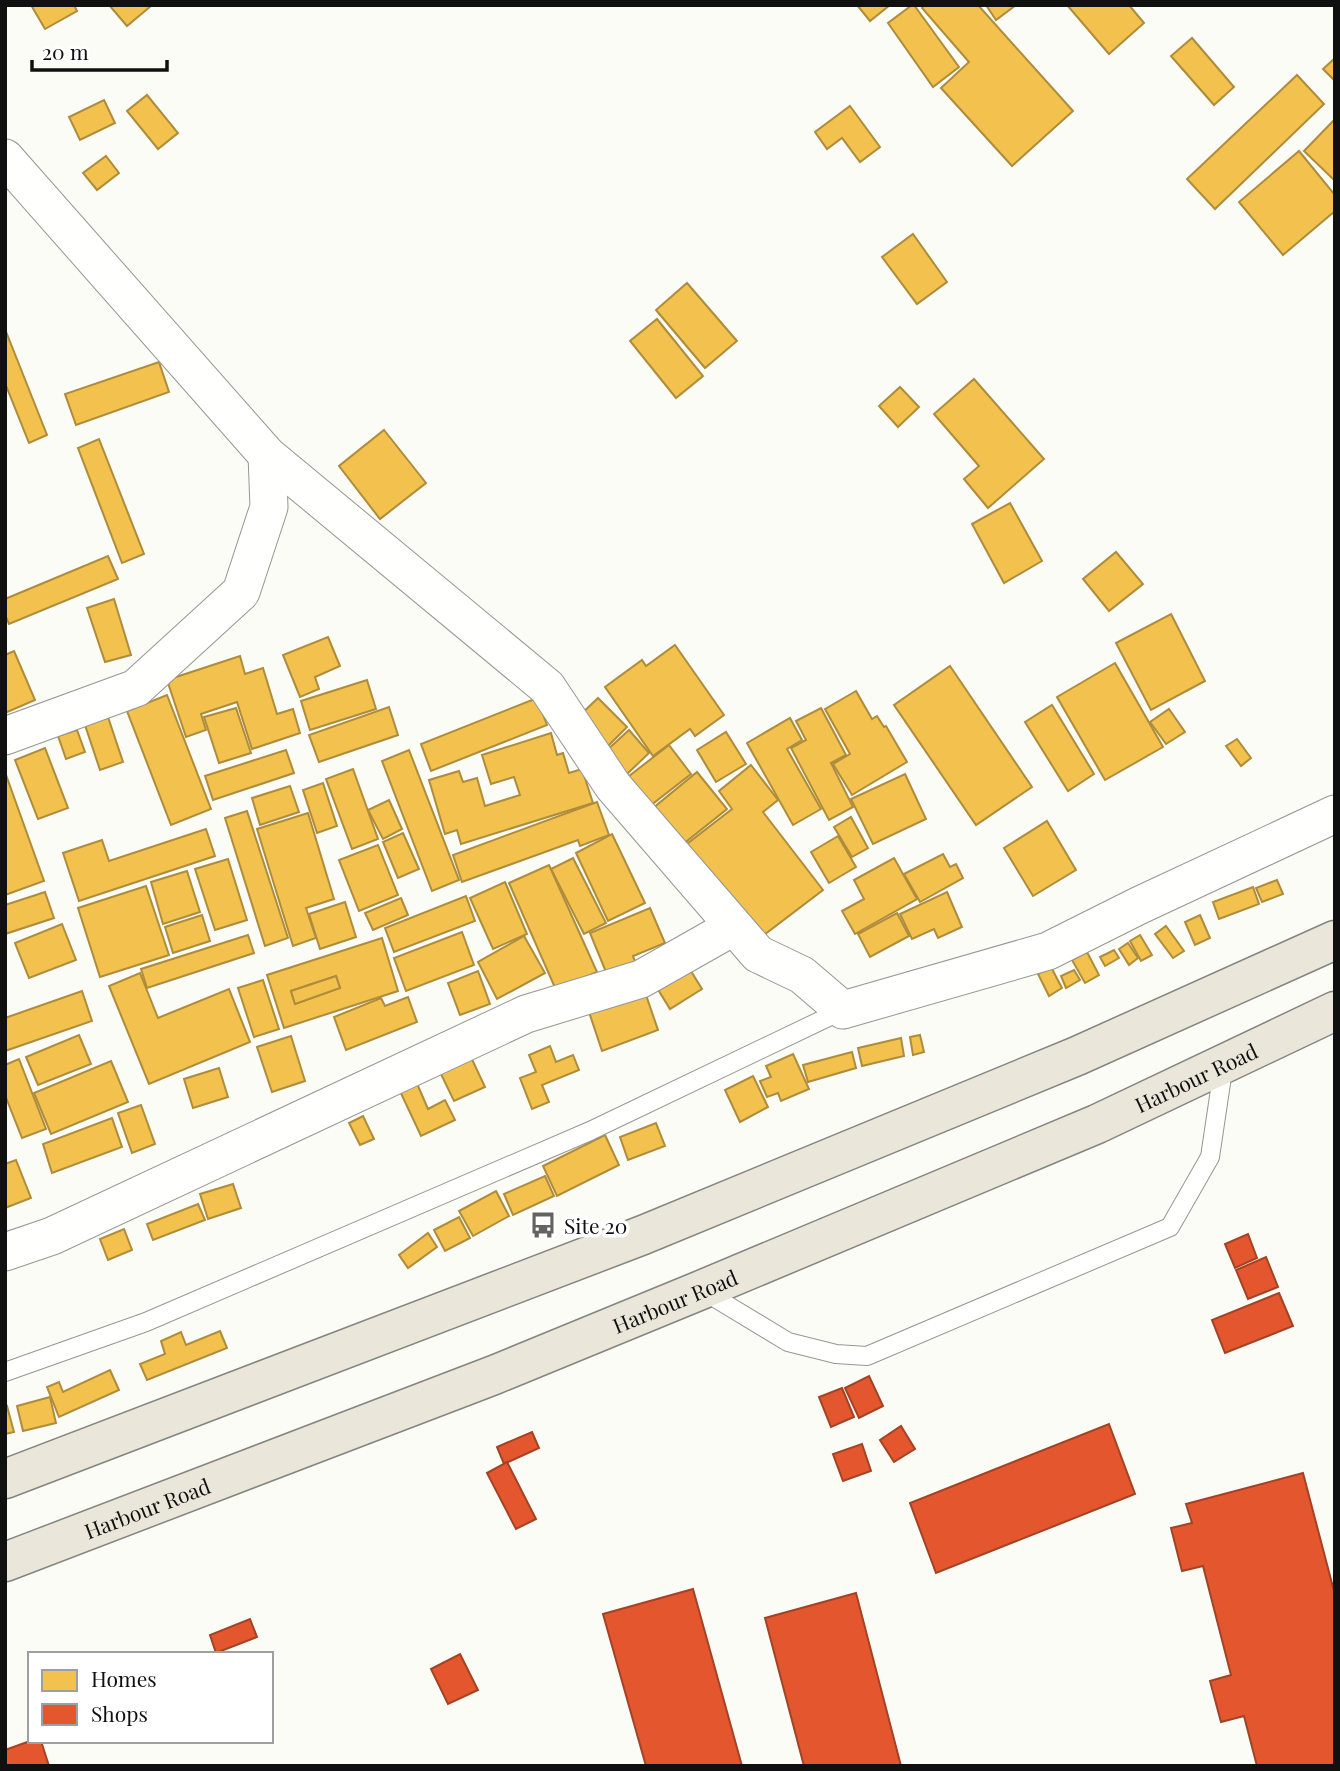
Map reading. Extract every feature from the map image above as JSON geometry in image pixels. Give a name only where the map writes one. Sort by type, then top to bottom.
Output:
[{"type":"highway","points":[[5,1479],[643,1235],[1077,1056],[1335,940]]},
{"type":"highway","name":"Harbour Road","points":[[5,1562],[494,1375],[701,1290],[1097,1124],[1335,1011]]},
{"type":"street","points":[[5,158],[267,455],[547,687],[613,786],[733,927],[758,954],[802,975],[843,1010],[1048,951],[1335,814]]},
{"type":"street","points":[[5,736],[136,688],[241,592],[269,508],[267,455]]},
{"type":"street","points":[[5,1252],[52,1236],[526,1014],[641,979],[733,927]]},
{"type":"lane","points":[[5,1372],[146,1322],[565,1142],[843,1010]]},
{"type":"lane","points":[[701,1290],[788,1342],[836,1354],[867,1356],[1170,1227],[1210,1157],[1224,1063]]},
{"type":"building: Homes","points":[[31,5],[74,5],[77,11],[45,29]]},
{"type":"building: Homes","points":[[109,5],[150,5],[151,6],[127,26]]},
{"type":"building: Homes","points":[[857,5],[890,5],[870,21]]},
{"type":"building: Homes","points":[[912,5],[959,67],[933,87],[888,23]]},
{"type":"building: Homes","points":[[924,5],[978,5],[1073,111],[1012,166],[941,88],[969,62],[922,8]]},
{"type":"building: Homes","points":[[986,5],[1016,5],[996,20]]},
{"type":"building: Homes","points":[[1067,5],[1129,5],[1144,23],[1109,54]]},
{"type":"building: Homes","points":[[1192,38],[1234,87],[1214,105],[1171,56]]},
{"type":"building: Homes","points":[[1335,58],[1335,81],[1323,69]]},
{"type":"building: Homes","points":[[1297,75],[1324,104],[1215,209],[1187,179]]},
{"type":"building: Homes","points":[[147,95],[178,133],[158,149],[127,111]]},
{"type":"building: Homes","points":[[104,100],[115,123],[80,140],[69,117]]},
{"type":"building: Homes","points":[[850,106],[880,147],[860,162],[842,138],[827,149],[815,132]]},
{"type":"building: Homes","points":[[1335,119],[1335,181],[1304,151]]},
{"type":"building: Homes","points":[[1299,151],[1335,195],[1335,211],[1283,255],[1239,202]]},
{"type":"building: Homes","points":[[106,156],[119,173],[97,190],[83,173]]},
{"type":"building: Homes","points":[[913,234],[947,282],[917,304],[882,257]]},
{"type":"building: Homes","points":[[687,283],[737,341],[705,368],[656,310]]},
{"type":"building: Homes","points":[[657,319],[703,376],[676,398],[630,341]]},
{"type":"building: Homes","points":[[5,329],[47,435],[29,443],[5,383]]},
{"type":"building: Homes","points":[[159,362],[169,392],[76,425],[65,394]]},
{"type":"building: Homes","points":[[974,379],[1044,459],[988,508],[964,479],[979,466],[934,414]]},
{"type":"building: Homes","points":[[900,387],[919,407],[898,427],[879,406]]},
{"type":"building: Homes","points":[[384,430],[426,483],[380,519],[339,466]]},
{"type":"building: Homes","points":[[99,439],[144,554],[122,563],[78,448]]},
{"type":"building: Homes","points":[[1010,503],[1042,561],[1004,583],[972,524]]},
{"type":"building: Homes","points":[[1116,552],[1143,584],[1109,611],[1083,579]]},
{"type":"building: Homes","points":[[108,556],[118,579],[9,624],[5,615],[5,599]]},
{"type":"building: Homes","points":[[114,599],[131,655],[105,662],[87,608]]},
{"type":"building: Homes","points":[[1171,614],[1205,681],[1151,710],[1116,643]]},
{"type":"building: Homes","points":[[328,637],[340,666],[315,677],[319,689],[300,697],[283,655]]},
{"type":"building: Homes","points":[[675,645],[724,715],[695,736],[690,729],[653,756],[605,687],[642,660],[646,666]]},
{"type":"building: Homes","points":[[14,651],[35,700],[5,713],[5,655]]},
{"type":"building: Homes","points":[[240,656],[245,674],[263,668],[277,714],[293,709],[300,733],[252,749],[237,702],[201,714],[206,730],[186,737],[167,680]]},
{"type":"building: Homes","points":[[1115,663],[1163,747],[1105,780],[1057,697]]},
{"type":"building: Homes","points":[[950,666],[1032,787],[976,825],[894,705]]},
{"type":"building: Homes","points":[[367,680],[376,709],[310,730],[301,701]]},
{"type":"building: Homes","points":[[856,691],[872,719],[877,716],[884,727],[886,726],[907,762],[852,795],[833,764],[850,754],[825,709]]},
{"type":"building: Homes","points":[[167,695],[211,809],[171,825],[127,711]]},
{"type":"building: Homes","points":[[537,698],[547,725],[431,771],[421,744]]},
{"type":"building: Homes","points":[[598,698],[627,727],[607,747],[578,717]]},
{"type":"building: Homes","points":[[1052,705],[1094,774],[1068,791],[1025,722]]},
{"type":"building: Homes","points":[[389,707],[398,735],[319,762],[309,735]]},
{"type":"building: Homes","points":[[236,708],[251,753],[219,763],[204,717]]},
{"type":"building: Homes","points":[[821,708],[846,755],[831,763],[853,807],[829,820],[791,748],[806,740],[796,721]]},
{"type":"building: Homes","points":[[1169,709],[1185,732],[1166,744],[1150,722]]},
{"type":"building: Homes","points":[[107,714],[123,762],[100,770],[84,722]]},
{"type":"building: Homes","points":[[790,718],[802,740],[787,749],[821,809],[793,825],[747,743]]},
{"type":"building: Homes","points":[[77,730],[85,752],[66,759],[58,736]]},
{"type":"building: Homes","points":[[629,730],[649,753],[627,774],[606,751]]},
{"type":"building: Homes","points":[[726,732],[746,764],[716,782],[697,750]]},
{"type":"building: Homes","points":[[551,733],[557,755],[563,753],[569,773],[582,769],[593,803],[461,844],[457,830],[445,834],[429,780],[459,771],[463,782],[477,778],[485,806],[520,795],[514,777],[491,784],[482,755]]},
{"type":"building: Homes","points":[[1237,739],[1251,758],[1241,766],[1226,746]]},
{"type":"building: Homes","points":[[669,745],[691,774],[646,809],[624,780]]},
{"type":"building: Homes","points":[[45,748],[68,808],[38,819],[15,760]]},
{"type":"building: Homes","points":[[286,750],[294,773],[213,800],[205,776]]},
{"type":"building: Homes","points":[[409,750],[459,880],[432,891],[382,761]]},
{"type":"building: Homes","points":[[751,765],[778,800],[763,812],[823,890],[756,941],[683,847],[732,809],[719,791]]},
{"type":"building: Homes","points":[[353,769],[378,839],[352,849],[326,779]]},
{"type":"building: Homes","points":[[5,772],[44,881],[5,895]]},
{"type":"building: Homes","points":[[697,772],[727,809],[677,849],[647,813]]},
{"type":"building: Homes","points":[[905,774],[926,819],[873,844],[851,799]]},
{"type":"building: Homes","points":[[323,783],[337,826],[317,833],[303,790]]},
{"type":"building: Homes","points":[[290,786],[299,812],[260,825],[252,798]]},
{"type":"building: Homes","points":[[389,800],[402,829],[383,839],[368,810]]},
{"type":"building: Homes","points":[[597,802],[609,835],[580,846],[578,840],[462,882],[453,855]]},
{"type":"building: Homes","points":[[247,811],[288,938],[265,946],[225,818]]},
{"type":"building: Homes","points":[[308,813],[334,899],[306,908],[316,938],[293,946],[257,829]]},
{"type":"building: Homes","points":[[851,817],[868,848],[852,857],[834,827]]},
{"type":"building: Homes","points":[[1047,821],[1076,870],[1033,896],[1004,848]]},
{"type":"building: Homes","points":[[206,829],[215,856],[79,901],[63,853],[102,840],[109,861]]},
{"type":"building: Homes","points":[[403,833],[419,869],[398,878],[383,842]]},
{"type":"building: Homes","points":[[612,834],[645,903],[608,921],[576,853]]},
{"type":"building: Homes","points":[[838,836],[856,867],[829,883],[811,852]]},
{"type":"building: Homes","points":[[378,845],[398,895],[359,911],[339,860]]},
{"type":"building: Homes","points":[[943,854],[950,867],[956,864],[963,878],[920,902],[904,874]]},
{"type":"building: Homes","points":[[573,858],[606,923],[584,934],[551,869]]},
{"type":"building: Homes","points":[[894,858],[917,899],[855,934],[842,911],[864,899],[854,880]]},
{"type":"building: Homes","points":[[228,859],[247,920],[215,930],[195,869]]},
{"type":"building: Homes","points":[[549,865],[597,972],[556,990],[509,883]]},
{"type":"building: Homes","points":[[187,871],[200,912],[163,924],[151,882]]},
{"type":"building: Homes","points":[[1277,880],[1283,894],[1262,902],[1256,888]]},
{"type":"building: Homes","points":[[505,882],[527,934],[493,949],[470,898]]},
{"type":"building: Homes","points":[[146,886],[169,955],[100,977],[78,908]]},
{"type":"building: Homes","points":[[1253,887],[1259,904],[1219,919],[1213,902]]},
{"type":"building: Homes","points":[[45,892],[54,918],[5,934],[5,905]]},
{"type":"building: Homes","points":[[947,892],[962,927],[938,938],[934,929],[912,939],[900,914]]},
{"type":"building: Homes","points":[[466,896],[475,921],[394,952],[385,928]]},
{"type":"building: Homes","points":[[401,898],[408,915],[373,930],[365,913]]},
{"type":"building: Homes","points":[[345,902],[356,937],[320,949],[309,914]]},
{"type":"building: Homes","points":[[650,908],[665,943],[633,956],[636,964],[608,977],[590,933]]},
{"type":"building: Homes","points":[[897,913],[909,936],[870,957],[858,934]]},
{"type":"building: Homes","points":[[202,915],[210,941],[173,953],[165,927]]},
{"type":"building: Homes","points":[[1200,915],[1210,938],[1195,945],[1185,922]]},
{"type":"building: Homes","points":[[62,924],[76,960],[29,978],[15,943]]},
{"type":"building: Homes","points":[[1166,926],[1184,951],[1173,958],[1155,934]]},
{"type":"building: Homes","points":[[462,932],[474,965],[406,991],[394,958]]},
{"type":"building: Homes","points":[[248,935],[254,953],[147,988],[141,969]]},
{"type":"building: Homes","points":[[1140,935],[1152,955],[1141,961],[1130,941]]},
{"type":"building: Homes","points":[[524,936],[545,973],[497,999],[478,962]]},
{"type":"building: Homes","points":[[382,938],[398,991],[284,1028],[267,975]],"holes":[[[336,976],[340,988],[295,1004],[291,991]]]},
{"type":"building: Homes","points":[[1128,943],[1138,958],[1129,965],[1119,949]]},
{"type":"building: Homes","points":[[1114,950],[1119,958],[1105,966],[1100,957]]},
{"type":"building: Homes","points":[[1087,952],[1099,975],[1085,983],[1072,960]]},
{"type":"building: Homes","points":[[686,963],[702,989],[670,1009],[654,983]]},
{"type":"building: Homes","points":[[1051,967],[1062,988],[1049,996],[1038,974]]},
{"type":"building: Homes","points":[[1074,970],[1080,980],[1066,988],[1061,976]]},
{"type":"building: Homes","points":[[478,971],[490,1004],[460,1015],[448,983]]},
{"type":"building: Homes","points":[[140,973],[158,1018],[229,989],[250,1042],[149,1084],[109,986]]},
{"type":"building: Homes","points":[[336,976],[340,988],[295,1004],[291,991]]},
{"type":"building: Homes","points":[[263,980],[279,1029],[254,1037],[238,988]]},
{"type":"building: Homes","points":[[82,991],[92,1021],[5,1051],[5,1018]]},
{"type":"building: Homes","points":[[645,992],[658,1030],[602,1051],[589,1012]]},
{"type":"building: Homes","points":[[408,997],[417,1022],[346,1050],[334,1017],[381,998],[385,1006]]},
{"type":"building: Homes","points":[[79,1035],[91,1064],[38,1085],[26,1057]]},
{"type":"building: Homes","points":[[920,1035],[924,1052],[913,1055],[910,1037]]},
{"type":"building: Homes","points":[[291,1036],[305,1081],[272,1092],[257,1047]]},
{"type":"building: Homes","points":[[901,1038],[904,1056],[862,1066],[858,1048]]},
{"type":"building: Homes","points":[[550,1046],[556,1062],[573,1055],[579,1070],[542,1085],[549,1102],[532,1109],[520,1078],[536,1072],[529,1055]]},
{"type":"building: Homes","points":[[852,1052],[856,1068],[808,1082],[803,1065]]},
{"type":"building: Homes","points":[[793,1054],[809,1089],[781,1101],[778,1093],[767,1097],[760,1081],[771,1077],[766,1066]]},
{"type":"building: Homes","points":[[470,1055],[485,1087],[454,1101],[439,1070]]},
{"type":"building: Homes","points":[[19,1059],[46,1129],[22,1138],[5,1095],[5,1065]]},
{"type":"building: Homes","points":[[111,1061],[128,1102],[51,1134],[34,1093]]},
{"type":"building: Homes","points":[[219,1068],[228,1097],[193,1108],[184,1079]]},
{"type":"building: Homes","points":[[753,1076],[768,1107],[740,1122],[725,1090]]},
{"type":"building: Homes","points":[[415,1079],[428,1109],[445,1100],[455,1120],[421,1136],[398,1087]]},
{"type":"building: Homes","points":[[141,1105],[155,1144],[132,1153],[118,1113]]},
{"type":"building: Homes","points":[[363,1116],[374,1139],[360,1145],[349,1123]]},
{"type":"building: Homes","points":[[112,1118],[122,1147],[52,1173],[43,1144]]},
{"type":"building: Homes","points":[[656,1123],[665,1146],[628,1160],[620,1137]]},
{"type":"building: Homes","points":[[605,1135],[619,1165],[557,1196],[543,1166]]},
{"type":"building: Homes","points":[[16,1160],[31,1198],[5,1208],[5,1164]]},
{"type":"building: Homes","points":[[545,1176],[554,1196],[513,1215],[504,1194]]},
{"type":"building: Homes","points":[[233,1184],[241,1208],[208,1219],[200,1194]]},
{"type":"building: Homes","points":[[496,1191],[509,1216],[473,1236],[459,1211]]},
{"type":"building: Homes","points":[[198,1204],[205,1220],[153,1240],[147,1224]]},
{"type":"building: Homes","points":[[459,1217],[470,1238],[445,1251],[434,1230]]},
{"type":"building: Homes","points":[[124,1229],[132,1250],[108,1260],[100,1239]]},
{"type":"building: Homes","points":[[428,1233],[437,1247],[408,1268],[399,1255]]},
{"type":"building: Homes","points":[[220,1331],[227,1348],[147,1380],[140,1364],[165,1354],[161,1341],[181,1332],[186,1345]]},
{"type":"building: Homes","points":[[110,1370],[119,1390],[59,1417],[47,1387],[59,1382],[63,1392]]},
{"type":"building: Homes","points":[[50,1397],[56,1423],[23,1431],[17,1406]]},
{"type":"building: Homes","points":[[7,1406],[14,1432],[5,1434],[5,1407]]},
{"type":"building: Shops","points":[[1248,1234],[1257,1258],[1235,1268],[1225,1244]]},
{"type":"building: Shops","points":[[1266,1257],[1278,1287],[1248,1299],[1236,1270]]},
{"type":"building: Shops","points":[[1279,1293],[1293,1326],[1225,1353],[1212,1320]]},
{"type":"building: Shops","points":[[869,1376],[883,1406],[859,1418],[845,1388]]},
{"type":"building: Shops","points":[[842,1388],[854,1417],[831,1427],[819,1397]]},
{"type":"building: Shops","points":[[1109,1424],[1135,1494],[936,1573],[910,1503]]},
{"type":"building: Shops","points":[[901,1426],[915,1449],[894,1462],[880,1440]]},
{"type":"building: Shops","points":[[532,1432],[539,1448],[504,1464],[497,1447]]},
{"type":"building: Shops","points":[[862,1444],[871,1471],[843,1481],[833,1454]]},
{"type":"building: Shops","points":[[507,1462],[536,1519],[516,1529],[487,1473]]},
{"type":"building: Shops","points":[[1303,1473],[1335,1595],[1335,1764],[1257,1766],[1244,1716],[1221,1722],[1210,1681],[1231,1675],[1203,1566],[1182,1571],[1171,1528],[1192,1523],[1186,1504]]},
{"type":"building: Shops","points":[[693,1589],[742,1766],[646,1766],[603,1614]]},
{"type":"building: Shops","points":[[856,1593],[901,1766],[804,1766],[765,1618]]},
{"type":"building: Shops","points":[[250,1619],[257,1637],[216,1652],[210,1635]]},
{"type":"building: Shops","points":[[460,1654],[478,1690],[448,1704],[431,1669]]},
{"type":"building: Shops","points":[[28,1742],[42,1743],[49,1766],[5,1766],[5,1750]]},
{"type":"place","name":"Site 20","points":[[543,1225]]}]
